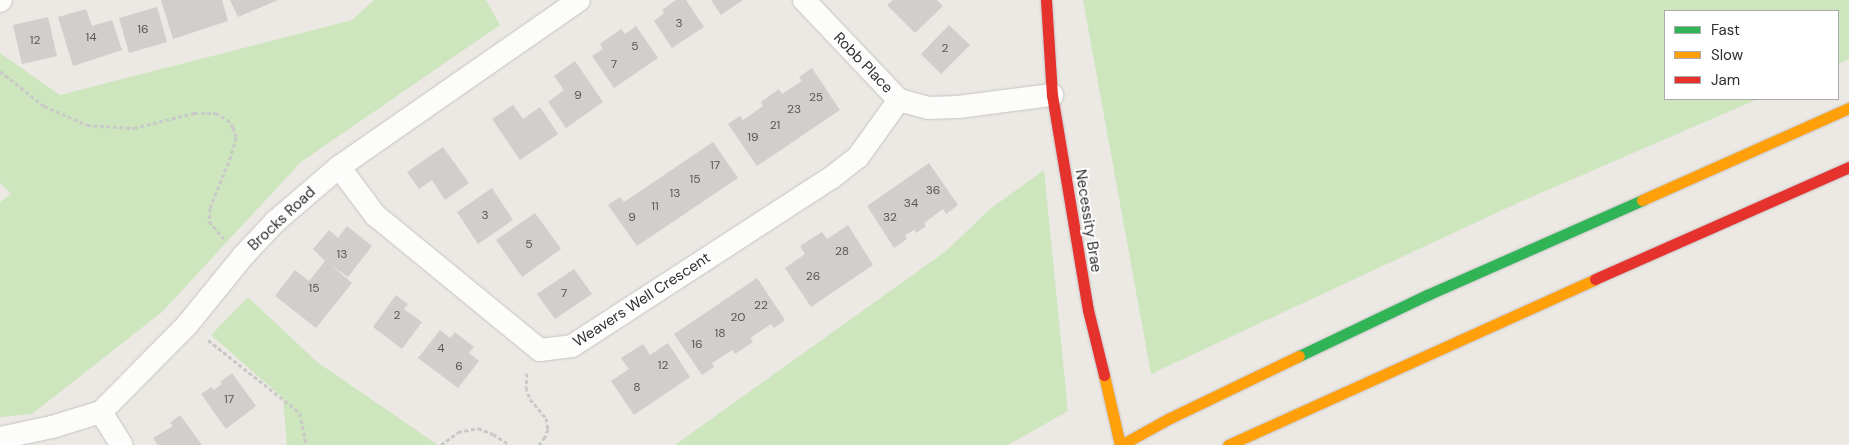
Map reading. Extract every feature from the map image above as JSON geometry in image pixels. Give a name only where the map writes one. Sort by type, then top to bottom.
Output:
[{"type":"main road","name":"Necessity Brae","points":[[1046,0],[1052,95],[1088,310],[1120,445]]},
{"type":"main road","points":[[1120,445],[1170,418],[1427,295],[1849,108]]},
{"type":"main road","points":[[1228,445],[1443,347],[1849,167]]},
{"type":"street","name":"Brocks Road","points":[[0,438],[52,427],[101,412],[188,324],[243,256],[276,221],[339,168],[579,0]]},
{"type":"street","name":"Robb Place","points":[[804,0],[899,100],[928,108],[958,107],[1052,95]]},
{"type":"street","name":"Weavers Well Crescent","points":[[540,350],[572,346],[831,178],[858,157],[899,100]]},
{"type":"street","points":[[339,168],[375,215],[540,350]]},
{"type":"street","points":[[101,412],[122,445]]},
{"type":"path","points":[[0,70],[44,106],[88,125],[134,128],[194,113],[215,113],[227,120],[233,127],[236,137],[231,156],[210,208],[209,221],[216,232],[243,256]]},
{"type":"path","points":[[188,324],[300,413],[306,445]]},
{"type":"path","points":[[538,445],[545,437],[548,429],[546,418],[530,399],[525,376],[540,350]]},
{"type":"path","points":[[441,445],[458,432],[478,428],[493,434],[510,445]]},
{"type":"green space","points":[[374,0],[486,0],[500,25],[301,162],[162,312],[32,414],[0,417],[0,202],[11,194],[0,183],[0,53],[60,95],[352,20]]},
{"type":"green space","points":[[1083,0],[1849,0],[1849,59],[1839,64],[1839,10],[1664,10],[1664,100],[1756,100],[1522,201],[1151,374]]},
{"type":"green space","points":[[1044,170],[1068,411],[1008,445],[675,445],[946,251],[990,209]]},
{"type":"green space","points":[[248,297],[317,362],[438,445],[287,445],[283,398],[211,335]]},
{"type":"building","points":[[161,0],[222,0],[228,21],[173,39]]},
{"type":"building","points":[[230,0],[278,0],[238,17]]},
{"type":"building","points":[[676,0],[686,0],[704,27],[672,48],[654,21],[664,13],[662,10]]},
{"type":"building","points":[[711,0],[743,0],[721,15]]},
{"type":"building","points":[[893,0],[937,0],[943,6],[915,33],[887,5]]},
{"type":"building","points":[[157,7],[167,42],[129,53],[119,18]]},
{"type":"building","points":[[86,9],[92,26],[112,20],[122,50],[73,66],[58,17]]},
{"type":"building","points":[[48,17],[57,56],[22,64],[13,25]]},
{"type":"building","points":[[949,25],[970,45],[941,74],[921,54]]},
{"type":"building","points":[[636,26],[658,58],[614,88],[592,56],[603,49],[600,44],[621,29],[625,34]]},
{"type":"building","points":[[575,61],[603,102],[566,128],[548,102],[564,90],[554,76]]},
{"type":"building","points":[[812,68],[840,110],[757,166],[728,124],[740,116],[743,120],[763,106],[761,102],[779,89],[782,94],[802,81],[799,77]]},
{"type":"building","points":[[513,105],[523,119],[540,107],[558,134],[520,160],[492,119]]},
{"type":"building","points":[[713,142],[738,178],[637,246],[608,205],[620,197],[624,202]]},
{"type":"building","points":[[443,147],[469,183],[445,200],[432,180],[419,189],[407,172]]},
{"type":"building","points":[[929,163],[958,205],[946,214],[943,209],[924,223],[926,226],[916,233],[914,230],[905,235],[907,239],[894,248],[867,206]]},
{"type":"building","points":[[492,188],[513,220],[478,244],[457,212]]},
{"type":"building","points":[[535,213],[561,249],[522,277],[496,240]]},
{"type":"building","points":[[848,225],[873,265],[811,307],[785,268],[805,254],[800,246],[822,232],[827,239]]},
{"type":"building","points":[[347,226],[372,246],[348,277],[331,265],[352,283],[316,328],[275,296],[295,270],[309,281],[325,261],[313,249],[329,230],[338,238]]},
{"type":"building","points":[[574,269],[592,294],[555,319],[537,294]]},
{"type":"building","points":[[757,278],[785,320],[774,328],[771,324],[750,338],[753,342],[735,354],[732,350],[712,363],[714,367],[702,375],[674,334]]},
{"type":"building","points":[[396,295],[408,304],[404,309],[422,322],[402,349],[373,327]]},
{"type":"building","points":[[440,330],[450,338],[455,332],[474,347],[469,353],[479,361],[458,388],[418,358]]},
{"type":"building","points":[[668,343],[690,377],[634,415],[611,381],[629,369],[621,358],[643,344],[650,355]]},
{"type":"building","points":[[232,373],[256,406],[226,429],[201,394],[211,387],[214,390],[222,384],[220,382]]},
{"type":"building","points":[[180,415],[202,445],[158,445],[153,438],[173,426],[170,423]]},
{"type":"traffic: fast","points":[[1299,356],[1427,295],[1642,200]]},
{"type":"traffic: slow","points":[[1642,200],[1849,108]]},
{"type":"traffic: slow","points":[[1228,445],[1595,279]]},
{"type":"traffic: slow","points":[[1121,445],[1170,418],[1299,356]]},
{"type":"traffic: slow","points":[[1104,375],[1120,445]]},
{"type":"traffic: jam","points":[[1046,0],[1052,95],[1088,310],[1104,375]]},
{"type":"traffic: jam","points":[[1595,279],[1849,167]]}]
